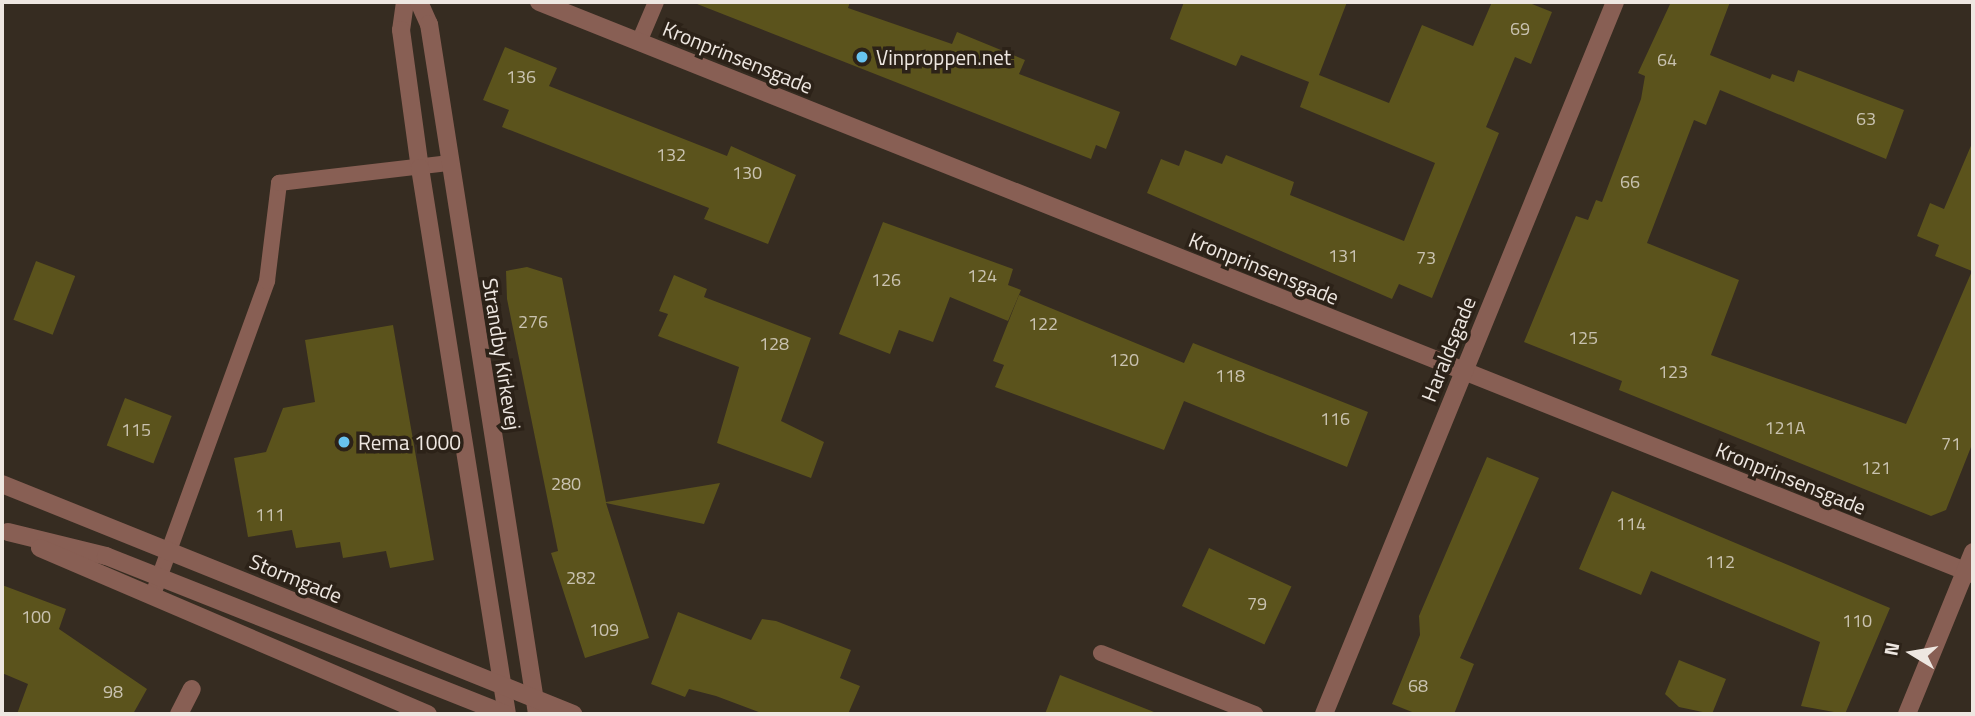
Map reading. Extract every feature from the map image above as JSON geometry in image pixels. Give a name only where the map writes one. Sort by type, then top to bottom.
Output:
[{"type":"street","points":[[5,531],[106,556],[506,714],[420,168],[401,30],[405,2]]},
{"type":"street","name":"Strandby Kirkevej","points":[[419,2],[429,24],[448,163],[535,706]]},
{"type":"street","name":"Kronprinsensgade","points":[[539,2],[1969,573]]},
{"type":"street","name":"Haraldsgade","points":[[1324,714],[1615,2]]},
{"type":"street","name":"Stormgade","points":[[2,484],[503,686],[535,706],[573,714]]},
{"type":"street","points":[[5,531],[150,599],[428,714]]},
{"type":"street","points":[[1907,714],[1969,573],[1973,552]]},
{"type":"street","points":[[179,714],[192,689]]},
{"type":"street","points":[[523,714],[535,706]]},
{"type":"lane","points":[[639,42],[656,2]]},
{"type":"lane","points":[[150,599],[171,552],[267,281],[279,184],[448,163]]},
{"type":"lane","points":[[1101,653],[1255,714]]},
{"type":"building","points":[[692,2],[850,2],[848,8],[952,44],[957,32],[1025,60],[1019,74],[1120,112],[1106,149],[1096,145],[1091,159]]},
{"type":"building","points":[[1184,2],[1347,2],[1319,75],[1389,103],[1422,25],[1473,46],[1492,2],[1527,2],[1552,12],[1531,64],[1515,57],[1486,127],[1499,133],[1432,298],[1399,284],[1392,299],[1147,193],[1161,159],[1179,166],[1185,150],[1222,164],[1226,155],[1294,182],[1290,195],[1404,241],[1435,163],[1300,107],[1309,82],[1241,55],[1236,66],[1170,39]]},
{"type":"building","points":[[1671,2],[1730,2],[1710,55],[1770,79],[1772,74],[1794,82],[1798,70],[1904,110],[1886,159],[1720,90],[1706,125],[1694,120],[1647,243],[1739,280],[1711,355],[1906,424],[1972,271],[1935,256],[1939,245],[1917,236],[1930,203],[1944,209],[1973,141],[1973,442],[1946,510],[1931,516],[1619,390],[1622,381],[1524,342],[1576,216],[1588,220],[1596,200],[1602,202],[1641,99],[1645,76],[1638,73]]},
{"type":"building","points":[[505,47],[557,68],[549,86],[727,156],[731,146],[796,175],[768,244],[704,219],[709,208],[502,127],[509,110],[483,100]]},
{"type":"building","points":[[883,222],[1013,269],[1008,285],[1021,290],[1008,321],[950,297],[933,342],[899,330],[890,354],[839,334]]},
{"type":"building","points":[[36,261],[75,276],[53,335],[13,320]]},
{"type":"building","points":[[527,267],[562,278],[606,502],[720,483],[704,524],[606,503],[649,638],[585,658],[551,553],[558,551],[507,299],[506,271]]},
{"type":"building","points":[[674,275],[707,289],[704,297],[811,338],[781,421],[824,442],[811,478],[717,443],[739,367],[658,336],[668,314],[659,311]]},
{"type":"building","points":[[1019,295],[1184,363],[1193,343],[1368,412],[1347,467],[1184,401],[1164,450],[995,387],[1004,365],[993,361]]},
{"type":"building","name":"Rema 1000","points":[[393,325],[434,560],[390,568],[386,551],[343,558],[340,542],[296,548],[292,530],[248,537],[234,458],[266,452],[283,408],[315,402],[305,340]]},
{"type":"building","points":[[125,398],[172,416],[153,464],[107,446]]},
{"type":"building","points":[[1487,457],[1539,478],[1460,658],[1474,664],[1454,714],[1417,714],[1392,704],[1420,635],[1419,616]]},
{"type":"building","points":[[1612,491],[1890,608],[1845,714],[1801,706],[1820,642],[1651,571],[1641,595],[1579,569]]},
{"type":"building","points":[[1209,548],[1291,586],[1264,644],[1182,606]]},
{"type":"building","points":[[2,585],[66,609],[59,629],[147,689],[133,714],[17,714],[28,684],[2,673]]},
{"type":"building","points":[[678,612],[751,640],[762,619],[776,621],[851,650],[840,678],[860,686],[848,714],[764,714],[716,696],[689,689],[685,697],[651,684]]},
{"type":"building","points":[[1679,660],[1726,679],[1712,714],[1679,707],[1665,694]]},
{"type":"building","points":[[1060,675],[1154,712],[1045,714]]},
{"type":"place","name":"Vinproppen.net","points":[[862,57]]},
{"type":"place","name":"Rema 1000","points":[[344,442]]}]
